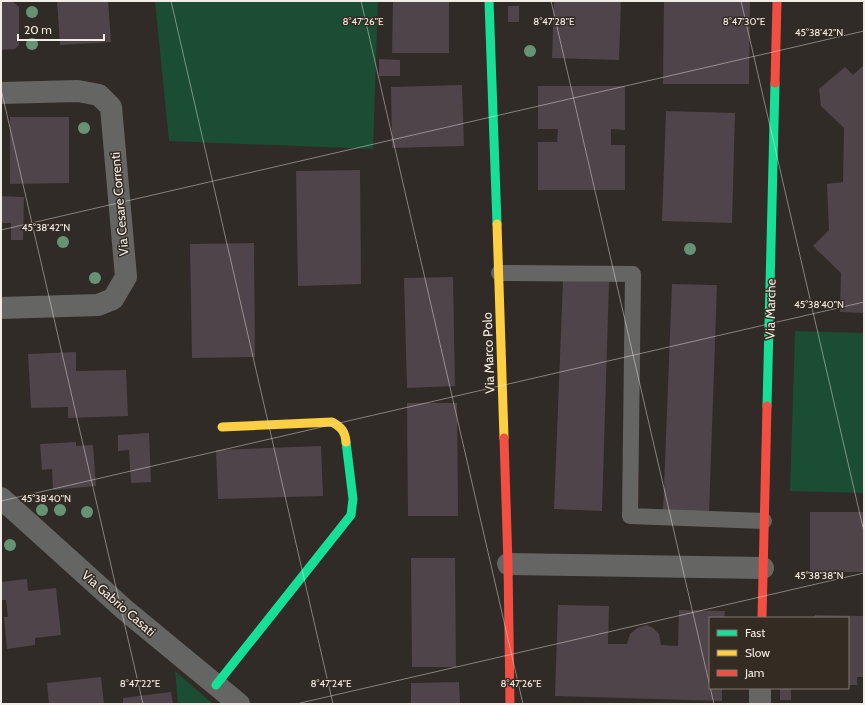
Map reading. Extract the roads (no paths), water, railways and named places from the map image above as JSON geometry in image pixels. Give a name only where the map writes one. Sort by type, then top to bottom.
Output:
[{"type":"street","name":"Via Marco Polo","points":[[490,1],[508,564],[510,704]]},
{"type":"street","name":"Via Marche","points":[[762,617],[777,1]]},
{"type":"street","name":"Via Cesare Correnti","points":[[1,93],[78,91],[99,95],[111,107],[126,277],[113,299],[98,305],[1,308]]},
{"type":"street","points":[[216,685],[351,515],[352,499],[345,434],[339,426],[332,422],[222,427]]},
{"type":"street","name":"Via Gabrio Casati","points":[[1,498],[125,610],[239,704]]},
{"type":"street","points":[[508,564],[763,568]]},
{"type":"street","points":[[760,689],[760,704]]},
{"type":"lane","points":[[499,273],[633,274],[630,516],[764,521]]}]
